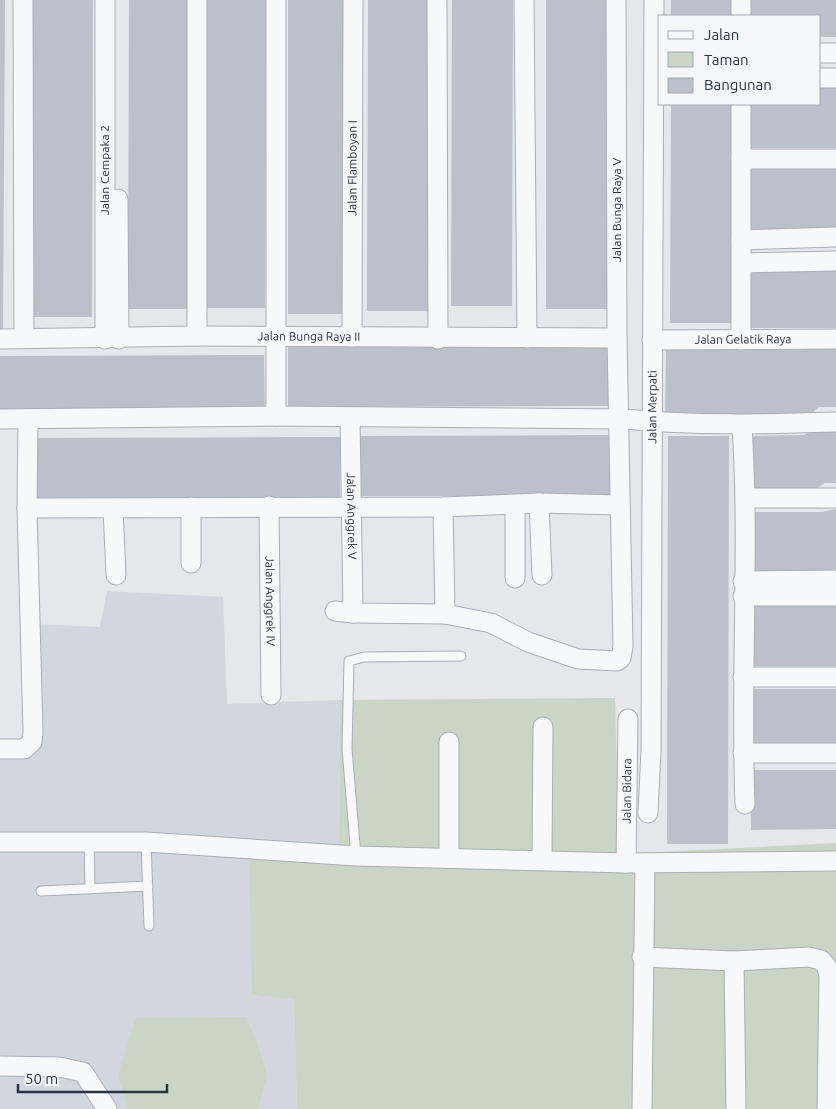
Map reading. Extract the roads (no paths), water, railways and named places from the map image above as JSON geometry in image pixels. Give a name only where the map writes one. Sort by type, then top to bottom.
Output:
[{"type":"street","points":[[24,0],[24,338]]},
{"type":"street","name":"Jalan Cempaka 2","points":[[105,0],[111,48],[112,339]]},
{"type":"street","name":"Jalan Cempaka 2","points":[[111,48],[117,0]]},
{"type":"street","points":[[197,0],[197,336]]},
{"type":"street","points":[[276,0],[276,416]]},
{"type":"street","name":"Jalan Flamboyan I","points":[[352,338],[353,0]]},
{"type":"street","points":[[437,0],[438,339]]},
{"type":"street","points":[[524,0],[527,338]]},
{"type":"street","name":"Jalan Bunga Raya V","points":[[445,614],[491,623],[528,642],[578,659],[616,661],[621,658],[623,646],[617,338],[616,0]]},
{"type":"street","name":"Jalan Merpati","points":[[648,813],[651,750],[654,0]]},
{"type":"street","points":[[741,0],[741,15]]},
{"type":"street","points":[[821,53],[836,53]]},
{"type":"street","points":[[821,78],[836,78]]},
{"type":"street","points":[[741,105],[741,340]]},
{"type":"street","points":[[741,160],[836,159]]},
{"type":"street","points":[[793,238],[794,261]]},
{"type":"street","points":[[741,240],[836,238]]},
{"type":"street","points":[[742,263],[836,261]]},
{"type":"street","name":"Jalan Bunga Raya II","points":[[0,339],[112,339],[197,336],[438,339],[617,338]]},
{"type":"street","name":"Jalan Gelatik Raya","points":[[652,340],[836,339]]},
{"type":"street","points":[[0,419],[276,416],[619,419],[742,425],[836,422]]},
{"type":"street","name":"Jalan Anggrek V","points":[[350,417],[350,506],[344,612],[445,614]]},
{"type":"street","points":[[0,749],[24,749],[32,742],[33,732],[27,508],[28,419]]},
{"type":"street","points":[[742,425],[746,498],[743,589],[743,753],[745,804]]},
{"type":"street","points":[[746,498],[836,498]]},
{"type":"street","points":[[27,508],[191,506],[443,507],[539,503],[619,505]]},
{"type":"street","points":[[539,503],[542,575]]},
{"type":"street","points":[[515,505],[515,578]]},
{"type":"street","points":[[191,506],[191,563]]},
{"type":"street","name":"Jalan Anggrek IV","points":[[269,506],[271,695]]},
{"type":"street","points":[[443,507],[445,614]]},
{"type":"street","points":[[113,508],[116,575]]},
{"type":"street","points":[[743,589],[836,580]]},
{"type":"street","points":[[743,589],[836,596]]},
{"type":"street","points":[[743,677],[836,677]]},
{"type":"street","name":"Jalan Bidara","points":[[626,863],[628,719]]},
{"type":"street","points":[[542,860],[543,727]]},
{"type":"street","points":[[449,742],[449,858]]},
{"type":"street","points":[[743,753],[836,753]]},
{"type":"street","points":[[0,842],[146,842],[356,856],[626,863],[836,861]]},
{"type":"street","points":[[642,1109],[642,957],[645,863]]},
{"type":"street","points":[[642,957],[734,960],[809,957],[821,960],[827,967],[829,977],[828,1109]]},
{"type":"street","points":[[734,960],[736,1109]]},
{"type":"street","points":[[0,1066],[59,1067],[83,1072],[107,1109]]},
{"type":"lane","points":[[356,856],[347,749],[349,661],[364,657],[461,656]]},
{"type":"lane","points":[[89,841],[90,888]]},
{"type":"lane","points":[[146,842],[149,926]]},
{"type":"lane","points":[[41,891],[148,886]]}]
